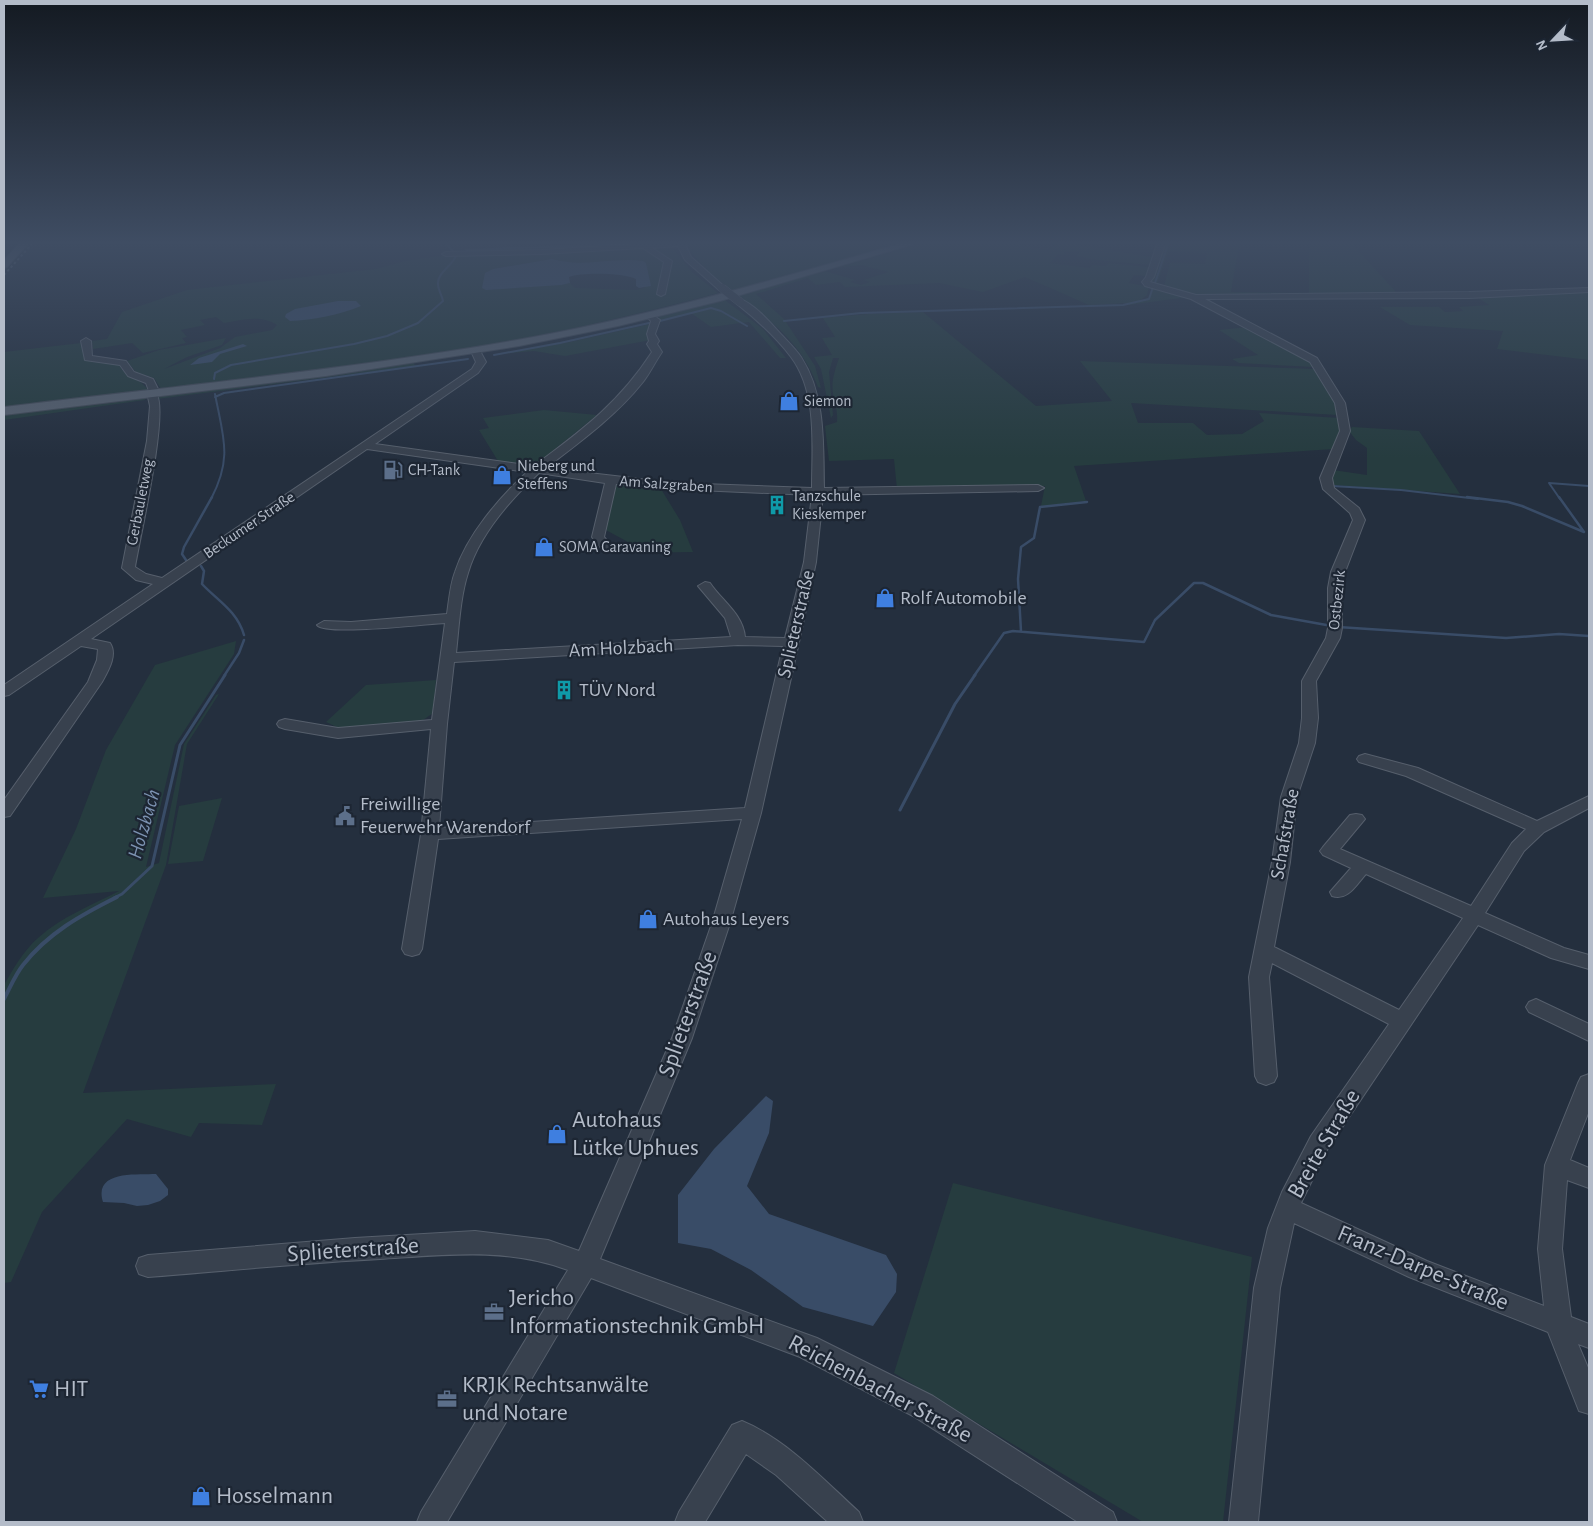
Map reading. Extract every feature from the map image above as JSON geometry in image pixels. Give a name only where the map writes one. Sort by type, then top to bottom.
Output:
[{"type":"main road","points":[[4,411],[339,370],[476,351],[650,316]]},
{"type":"street","name":"Splieterstraße","points":[[431,1522],[585,1265],[682,1038],[721,924],[752,813],[810,562],[818,491],[815,406],[804,371],[786,343],[756,315]]},
{"type":"street","name":"Ostbezirk","points":[[1229,315],[1314,360],[1340,403],[1346,431],[1326,478],[1329,489],[1355,511],[1359,520],[1338,572],[1335,588],[1335,626],[1333,638],[1309,681],[1310,718]]},
{"type":"street","points":[[412,949],[430,834],[439,724],[461,573],[472,547],[509,495],[536,470],[590,429],[619,402],[638,380],[657,352],[652,344],[654,341],[651,334],[656,320],[650,316]]},
{"type":"street","name":"Gerbauletweg","points":[[86,342],[88,358],[123,364],[131,374],[150,381],[155,406],[151,444],[128,568],[141,577],[164,583]]},
{"type":"street","name":"Beckumer Straße","points":[[4,692],[475,371],[482,362],[476,351]]},
{"type":"street","name":"Am Salzgraben","points":[[366,446],[611,480],[675,486],[818,491]]},
{"type":"street","points":[[606,546],[598,537],[611,480]]},
{"type":"street","points":[[818,491],[1038,488]]},
{"type":"street","points":[[705,586],[710,595],[733,617],[738,632],[738,641]]},
{"type":"street","points":[[324,625],[351,626],[453,618]]},
{"type":"street","points":[[4,812],[95,682],[104,663],[107,652],[105,646],[80,641]]},
{"type":"street","name":"Am Holzbach","points":[[449,658],[738,641],[792,642]]},
{"type":"street","name":"Schafstraße","points":[[1266,1076],[1259,978],[1281,862],[1289,797],[1307,743],[1310,718]]},
{"type":"street","points":[[285,724],[338,733],[439,724]]},
{"type":"street","points":[[1365,759],[1412,772],[1538,828]]},
{"type":"street","name":"Breite Straße","points":[[1244,1522],[1267,1288],[1287,1208],[1319,1143],[1474,916],[1518,847],[1538,828],[1589,801]]},
{"type":"street","points":[[430,834],[752,813]]},
{"type":"street","points":[[1356,819],[1329,851],[1558,953],[1589,962]]},
{"type":"street","points":[[1339,892],[1363,866]]},
{"type":"street","points":[[1265,951],[1402,1021]]},
{"type":"street","points":[[1536,1007],[1589,1033]]},
{"type":"street","points":[[1589,1083],[1557,1165],[1550,1249],[1560,1324],[1567,1350],[1589,1401]]},
{"type":"street","points":[[1557,1165],[1589,1178]]},
{"type":"street","name":"Franz-Darpe-Straße","points":[[1287,1208],[1418,1270],[1560,1324]]},
{"type":"street","name":"Splieterstraße","points":[[148,1266],[355,1249],[475,1242],[548,1251],[585,1265]]},
{"type":"street","name":"Reichenbacher Straße","points":[[585,1265],[808,1347],[923,1406],[1103,1522]]},
{"type":"street","points":[[1560,1324],[1589,1336]]},
{"type":"street","points":[[689,1522],[742,1436],[786,1465],[849,1522]]},
{"type":"green space","points":[[120,315],[629,315],[517,340],[413,358],[161,389],[154,378],[136,372],[127,361],[159,350],[226,338],[222,345],[187,357],[164,369],[220,348],[235,337],[272,330],[277,325],[258,319],[244,319],[224,323],[216,317],[200,320],[205,325],[181,330],[187,337],[182,338],[186,343],[143,353],[132,343],[93,349],[92,341],[107,339]]},
{"type":"green space","points":[[666,315],[682,315],[658,321],[659,317]]},
{"type":"green space","points":[[694,315],[745,315],[763,329],[786,358],[780,358],[749,322],[711,327]]},
{"type":"green space","points":[[763,315],[780,315],[784,319],[815,366],[821,388],[818,387],[804,358],[775,325]]},
{"type":"green space","points":[[854,315],[927,315],[1036,406],[1112,401],[1080,361],[1315,369],[1336,403],[1338,415],[1131,403],[1138,423],[1193,423],[1207,435],[1242,434],[1264,421],[1259,413],[1340,418],[1343,431],[1334,449],[1074,466],[1086,501],[1041,506],[1045,486],[897,489],[894,459],[829,461],[825,426],[837,422],[833,385],[839,358],[833,358],[829,372],[833,415],[831,418],[821,369],[814,357],[832,355],[822,338],[835,337],[823,318]]},
{"type":"green space","points":[[1394,315],[1589,315],[1589,360],[1497,349],[1503,331],[1410,325]]},
{"type":"green space","points":[[650,324],[648,334],[651,340],[565,356],[534,351],[500,354],[565,343]]},
{"type":"green space","points":[[1248,327],[1310,360],[1313,367],[1239,363],[1232,359],[1258,355],[1219,330]]},
{"type":"green space","points":[[81,343],[85,359],[118,364],[126,373],[148,390],[4,408],[4,352]]},
{"type":"green space","points":[[413,363],[416,366],[157,399],[156,395]]},
{"type":"green space","points":[[145,397],[145,400],[4,420],[4,414]]},
{"type":"green space","points":[[544,410],[597,415],[538,463],[527,464],[498,461],[479,430],[489,428],[483,418]]},
{"type":"green space","points":[[1352,427],[1419,431],[1460,494],[1332,485],[1333,470],[1367,475],[1367,448],[1356,440],[1349,431]]},
{"type":"green space","points":[[613,485],[661,489],[680,520],[693,552],[627,553],[628,542],[604,529]]},
{"type":"green space","points":[[236,641],[234,654],[175,745],[146,867],[159,863],[184,744],[216,695],[219,694],[187,744],[166,865],[83,1093],[276,1084],[262,1125],[199,1123],[191,1137],[127,1119],[42,1212],[11,1282],[4,1283],[4,985],[23,954],[47,931],[77,912],[119,891],[43,898],[76,829],[106,750],[155,665]]},
{"type":"green space","points":[[436,680],[433,713],[419,723],[343,730],[326,722],[366,685]]},
{"type":"green space","points":[[222,798],[203,861],[168,864],[179,806]]},
{"type":"green space","points":[[953,1183],[1252,1257],[1223,1522],[1143,1522],[894,1373]]},
{"type":"water","points":[[286,315],[330,315],[290,321],[285,317]]},
{"type":"water","points":[[243,344],[247,346],[220,354],[212,362],[190,365],[199,358]]},
{"type":"water","points":[[766,1096],[773,1101],[769,1133],[747,1186],[769,1214],[886,1255],[897,1274],[896,1292],[873,1326],[803,1307],[751,1270],[711,1249],[678,1243],[678,1195],[714,1149]]},
{"type":"water","points":[[156,1174],[168,1189],[168,1195],[160,1201],[137,1206],[103,1202],[102,1192],[104,1184],[110,1179],[128,1175]]},
{"type":"waterway","name":"Holzbach","points":[[214,379],[215,373],[231,365],[354,344],[387,336],[418,323],[427,315]]},
{"type":"waterway","points":[[660,321],[683,315]]},
{"type":"waterway","points":[[728,315],[747,326]]},
{"type":"waterway","points":[[784,321],[840,315]]},
{"type":"waterway","points":[[494,355],[560,343],[649,323]]},
{"type":"waterway","points":[[216,397],[224,393],[468,359]]},
{"type":"waterway","name":"Holzbach","points":[[212,498],[218,484],[224,459],[223,435],[216,397]]},
{"type":"waterway","points":[[1560,499],[1549,483],[1589,486]]},
{"type":"waterway","points":[[1332,486],[1401,490],[1478,499]]},
{"type":"waterway","points":[[1467,497],[1508,502],[1522,506],[1584,532],[1559,497]]},
{"type":"waterway","name":"Holzbach","points":[[186,560],[182,554],[184,547],[212,498]]},
{"type":"waterway","points":[[1021,631],[1018,579],[1021,547],[1034,538],[1040,507],[1087,502]]},
{"type":"waterway","name":"Holzbach","points":[[201,566],[204,571],[202,584],[237,619],[244,635]]},
{"type":"waterway","points":[[974,676],[1004,633],[1013,631],[1144,642],[1155,620],[1194,583],[1203,583],[1271,615],[1332,626]]},
{"type":"waterway","points":[[1338,627],[1506,638],[1559,634],[1589,636]]},
{"type":"waterway","name":"Holzbach","points":[[224,676],[239,653],[244,640]]},
{"type":"waterway","name":"Holzbach","points":[[114,898],[122,894],[152,866],[180,745],[225,675]]},
{"type":"waterway","points":[[900,810],[955,704],[975,675]]},
{"type":"waterway","name":"Holzbach","points":[[4,999],[20,969],[43,943],[78,918],[117,897]]},
{"type":"place","name":"Siemon","points":[[789,401]]},
{"type":"place","name":"CH-Tank","points":[[393,470]]},
{"type":"place","name":"Nieberg und Steffens","points":[[502,475]]},
{"type":"place","name":"Tanzschule Kieskemper","points":[[777,505]]},
{"type":"place","name":"SOMA Caravaning","points":[[544,547]]},
{"type":"place","name":"Rolf Automobile","points":[[885,598]]},
{"type":"place","name":"TÜV Nord","points":[[564,690]]},
{"type":"place","name":"Freiwillige Feuerwehr Warendorf","points":[[345,816]]},
{"type":"place","name":"Autohaus Leyers","points":[[648,919]]},
{"type":"place","name":"Autohaus Lütke Uphues","points":[[557,1134]]},
{"type":"place","name":"Jericho Informationstechnik GmbH","points":[[494,1312]]},
{"type":"place","name":"HIT","points":[[39,1389]]},
{"type":"place","name":"KRJK Rechtsanwälte und Notare","points":[[447,1399]]},
{"type":"place","name":"Hosselmann","points":[[201,1496]]}]
